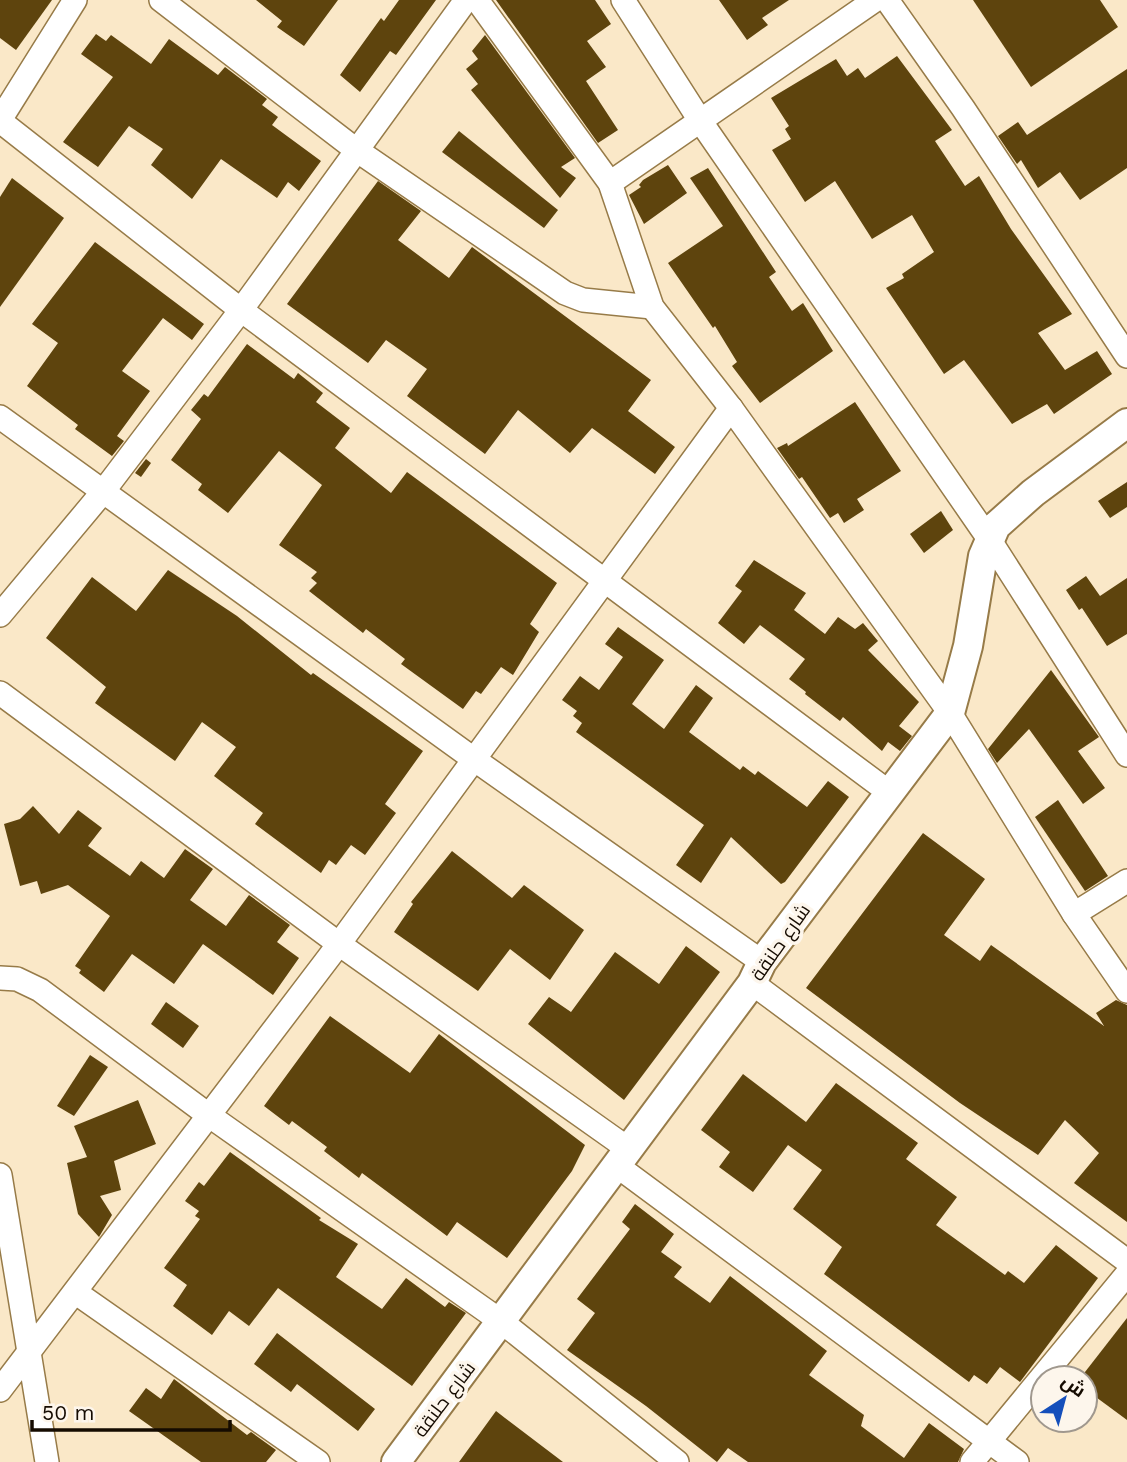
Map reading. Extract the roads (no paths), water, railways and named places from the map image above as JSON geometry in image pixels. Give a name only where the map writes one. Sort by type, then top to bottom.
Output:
[{"type":"street","points":[[75,0],[0,120],[241,310],[890,793]]},
{"type":"street","points":[[161,0],[355,149],[565,293],[583,300],[653,307]]},
{"type":"street","points":[[0,615],[102,493],[241,310],[355,149],[466,0]]},
{"type":"street","points":[[477,0],[610,183],[653,307],[731,408],[950,713],[1074,914],[1127,991]]},
{"type":"street","points":[[623,0],[701,122],[989,540],[1127,755]]},
{"type":"street","points":[[610,183],[875,0]]},
{"type":"street","points":[[887,0],[963,108],[1127,356]]},
{"type":"street","points":[[0,1390],[207,1114],[339,944],[731,408]]},
{"type":"street","points":[[0,418],[475,760],[757,973],[1127,1262]]},
{"type":"street","name":"شارع حلنقة","points":[[396,1462],[950,713],[968,646],[989,540],[1007,514],[1127,424]]},
{"type":"street","points":[[0,692],[621,1157],[1017,1462]]},
{"type":"street","points":[[1074,914],[1127,881]]},
{"type":"street","points":[[0,978],[17,979],[40,989],[207,1114],[502,1322],[677,1462]]},
{"type":"street","points":[[0,1175],[21,1290],[47,1462]]},
{"type":"street","points":[[0,1275],[21,1290]]},
{"type":"street","points":[[972,1462],[1127,1275]]},
{"type":"street","points":[[75,1292],[318,1462]]}]
